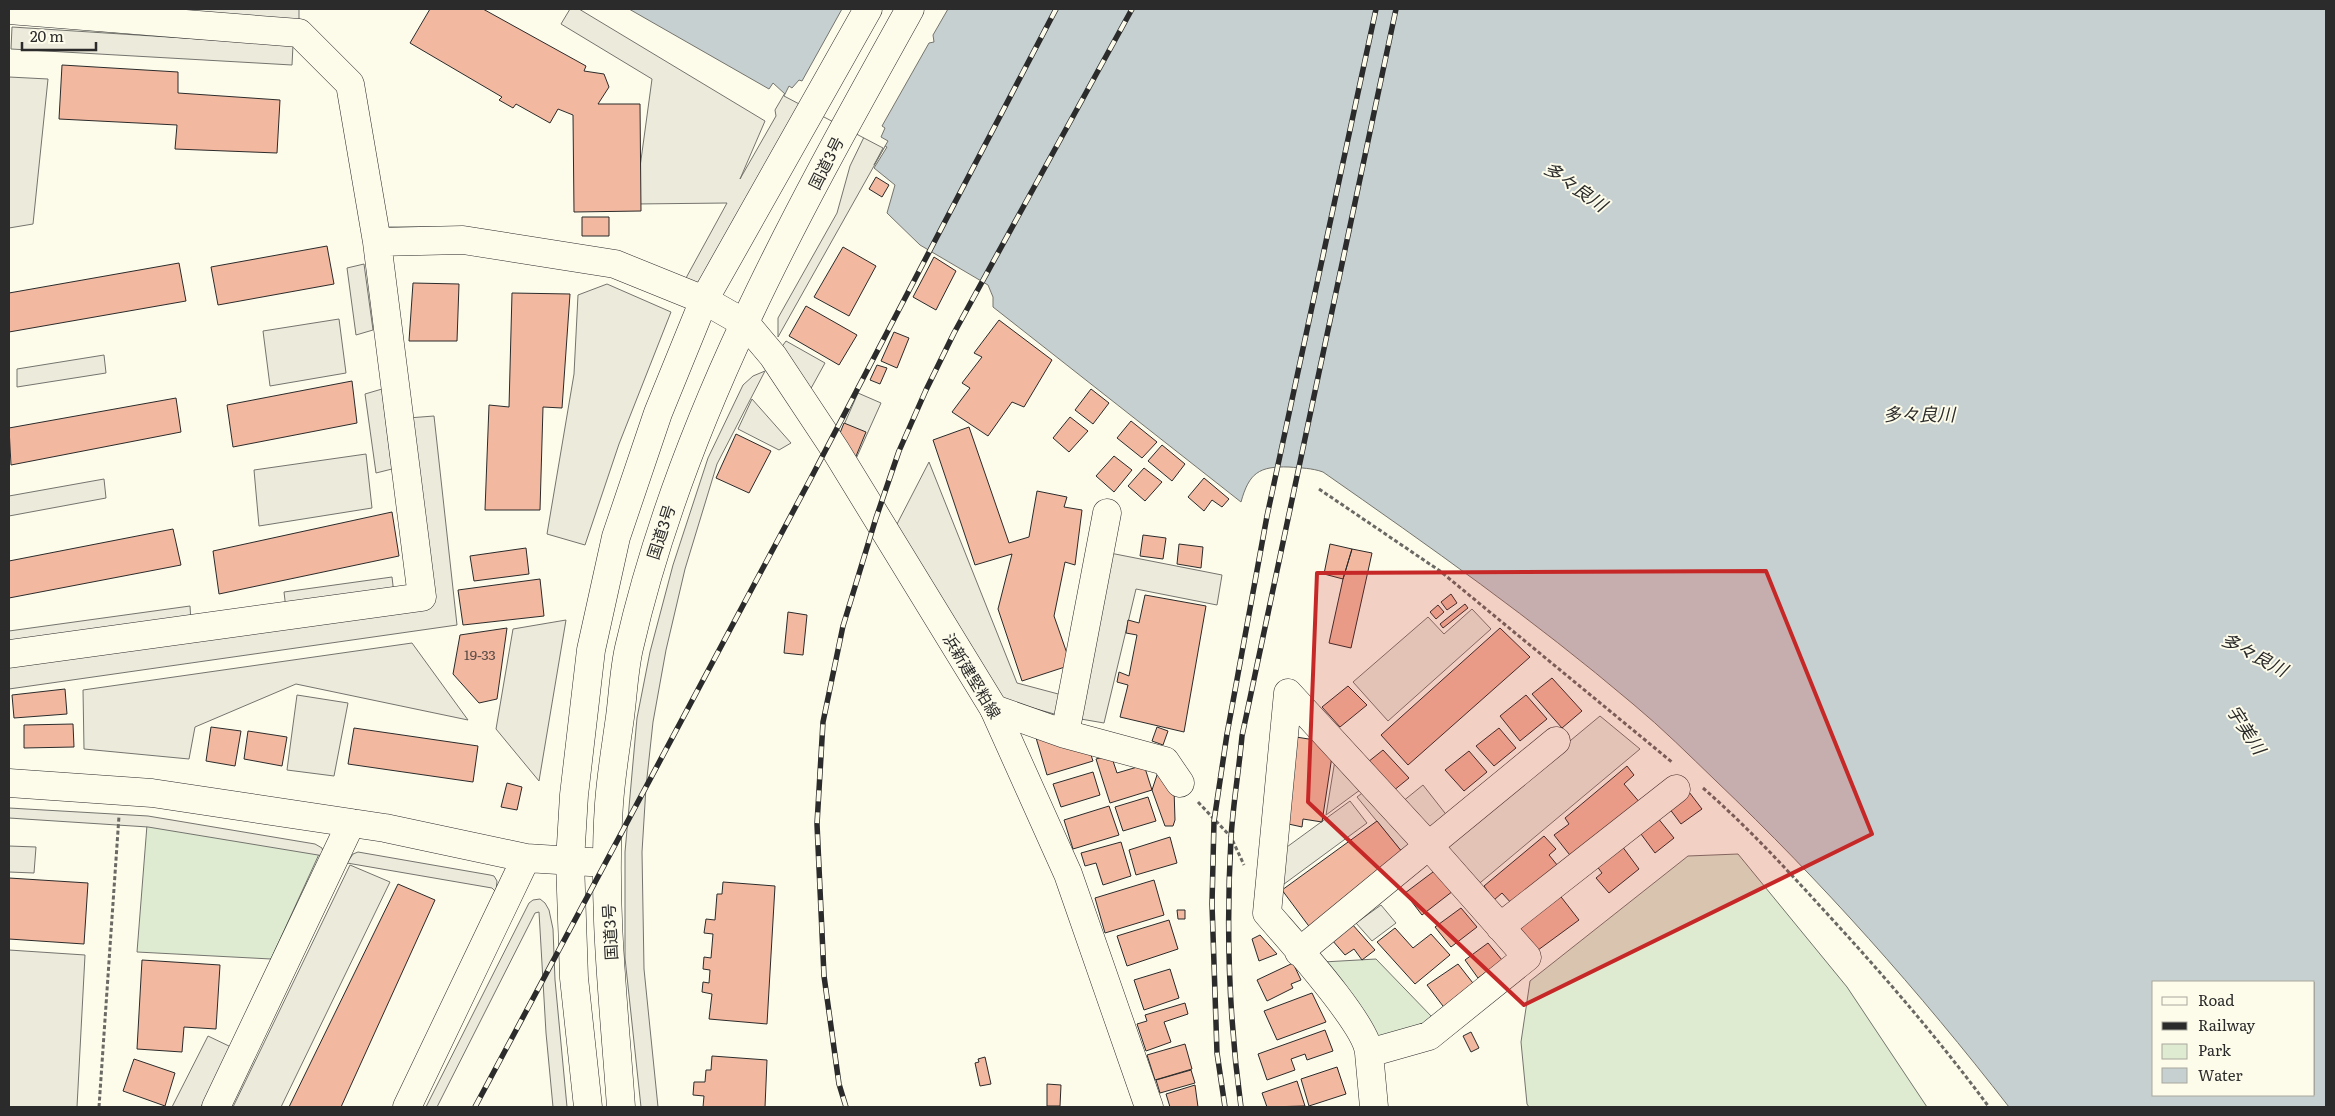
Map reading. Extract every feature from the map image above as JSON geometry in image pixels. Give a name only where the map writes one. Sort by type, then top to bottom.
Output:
[{"type":"main road","points":[[588,1107],[574,978],[570,860],[574,795],[591,650],[616,537],[658,413],[704,300],[868,9]]},
{"type":"main road","name":"国道3号","points":[[621,1107],[606,863],[609,801],[628,651],[649,570],[684,463],[718,378],[746,324],[768,274],[840,135],[910,9]]},
{"type":"main road","points":[[9,10],[299,33],[350,84],[377,242],[422,598],[9,654]]},
{"type":"main road","name":"浜新建堅粕線","points":[[377,242],[462,240],[615,264],[704,300],[746,324],[773,356],[836,451],[994,709],[1068,874],[1149,1107]]},
{"type":"main road","points":[[1065,734],[1107,513]]},
{"type":"main road","points":[[1369,1053],[1428,1036],[1527,958],[1429,846],[1288,693],[1267,913],[1351,1015],[1368,1044],[1374,1107]]},
{"type":"main road","points":[[994,709],[1065,734],[1164,761],[1180,783]]},
{"type":"main road","points":[[1299,952],[1556,741]]},
{"type":"main road","points":[[9,783],[152,793],[385,828],[526,858],[606,863]]},
{"type":"main road","points":[[1500,927],[1676,789]]},
{"type":"main road","points":[[216,1107],[351,823]]},
{"type":"main road","points":[[407,1107],[526,858]]},
{"type":"path","points":[[1180,783],[1231,837],[1247,871]]},
{"type":"path","points":[[99,1107],[121,790]]},
{"type":"highlighted area","points":[[1766,571],[1872,834],[1524,1005],[1308,802],[1317,573]]},
{"type":"green space","points":[[147,825],[320,852],[271,959],[137,952]]},
{"type":"green space","points":[[1738,854],[1847,987],[1927,1107],[1529,1107],[1527,1104],[1521,1042],[1530,981],[1688,856]]},
{"type":"green space","points":[[1376,959],[1433,1018],[1421,1030],[1381,1042],[1323,962]]},
{"type":"shaded area","points":[[108,9],[299,9],[299,23]]},
{"type":"shaded area","points":[[570,9],[579,9],[765,121],[740,179],[776,116],[775,110],[789,86],[857,9],[703,286],[388,234],[388,227],[430,227],[496,232],[679,281],[686,278],[727,203],[635,204],[652,79],[561,24]]},
{"type":"shaded area","points":[[12,27],[293,45],[292,65],[11,49]]},
{"type":"shaded area","points":[[9,77],[48,79],[33,224],[9,228]]},
{"type":"shaded area","points":[[865,135],[888,141],[778,337],[778,318],[837,213],[850,166]]},
{"type":"shaded area","points":[[364,264],[373,330],[356,335],[347,268]]},
{"type":"shaded area","points":[[607,284],[671,312],[619,444],[585,545],[547,534],[574,374],[578,295]]},
{"type":"shaded area","points":[[339,319],[346,373],[270,386],[263,331]]},
{"type":"shaded area","points":[[786,341],[825,363],[809,392],[778,352]]},
{"type":"shaded area","points":[[104,355],[106,373],[17,387],[17,369]]},
{"type":"shaded area","points":[[765,371],[717,464],[685,569],[666,650],[653,722],[642,852],[644,969],[658,1107],[641,1107],[625,958],[625,852],[637,718],[650,652],[673,565],[708,458],[743,385],[753,376]]},
{"type":"shaded area","points":[[382,389],[392,469],[376,473],[365,394]]},
{"type":"shaded area","points":[[858,393],[881,403],[855,461],[839,436]]},
{"type":"shaded area","points":[[752,399],[791,443],[779,450],[738,429]]},
{"type":"shaded area","points":[[434,416],[457,625],[9,689],[9,663],[431,604],[408,418]]},
{"type":"shaded area","points":[[366,454],[372,508],[259,526],[254,470]]},
{"type":"shaded area","points":[[929,462],[1017,683],[1062,695],[1058,715],[996,698],[896,526]]},
{"type":"shaded area","points":[[104,479],[106,498],[9,516],[9,496]]},
{"type":"shaded area","points":[[1110,553],[1222,575],[1217,605],[1136,589],[1104,723],[1075,718]]},
{"type":"shaded area","points":[[392,577],[394,594],[286,609],[284,592]]},
{"type":"shaded area","points":[[190,606],[191,622],[9,646],[9,631]]},
{"type":"shaded area","points":[[1472,609],[1491,629],[1388,721],[1353,682],[1428,617],[1444,634]]},
{"type":"shaded area","points":[[566,620],[539,781],[496,729],[513,629]]},
{"type":"shaded area","points":[[412,643],[468,720],[296,684],[195,727],[189,759],[84,749],[83,690]]},
{"type":"shaded area","points":[[297,695],[348,703],[334,776],[287,770]]},
{"type":"shaded area","points":[[1600,716],[1640,749],[1475,887],[1441,848]]},
{"type":"shaded area","points":[[1336,754],[1364,787],[1326,815]]},
{"type":"shaded area","points":[[1423,785],[1452,822],[1432,838],[1402,802]]},
{"type":"shaded area","points":[[1370,787],[1422,846],[1407,858],[1357,797]]},
{"type":"shaded area","points":[[1350,801],[1367,823],[1280,887],[1280,852]]},
{"type":"shaded area","points":[[9,808],[148,816],[315,844],[322,848],[324,856],[148,827],[9,818]]},
{"type":"shaded area","points":[[9,846],[36,847],[34,873],[9,872]]},
{"type":"shaded area","points":[[358,852],[494,876],[497,881],[496,892],[492,888],[347,863],[353,854]]},
{"type":"shaded area","points":[[350,865],[390,882],[281,1107],[233,1107]]},
{"type":"shaded area","points":[[540,899],[549,910],[553,929],[555,980],[567,1107],[553,1107],[546,1033],[539,912],[535,913],[437,1107],[426,1107],[529,903]]},
{"type":"shaded area","points":[[1381,905],[1396,923],[1372,941],[1356,923]]},
{"type":"shaded area","points":[[9,950],[85,955],[77,1107],[9,1107]]},
{"type":"shaded area","points":[[208,1036],[231,1047],[201,1107],[172,1107]]},
{"type":"water","name":"多々良川","points":[[629,9],[2326,9],[2326,1107],[2009,1107],[1905,980],[1794,858],[1665,732],[1596,673],[1481,584],[1323,472],[1289,467],[1263,470],[1252,478],[1241,502],[993,307],[993,297],[988,285],[920,245],[887,213],[895,185],[874,168],[887,147],[785,94],[773,83],[769,89]]},
{"type":"pier","points":[[842,9],[948,9],[933,35],[934,42],[929,43],[882,126],[885,128],[881,137],[888,141],[874,165],[883,148],[784,96],[789,86],[792,88],[799,80],[802,81]]},
{"type":"building","points":[[430,9],[483,9],[586,66],[584,71],[604,74],[609,87],[598,104],[640,104],[641,211],[574,212],[573,115],[558,109],[550,123],[516,104],[513,108],[499,100],[502,97],[410,43]]},
{"type":"building","points":[[62,65],[178,72],[178,93],[280,100],[277,153],[175,149],[177,125],[59,119]]},
{"type":"building","points":[[876,177],[889,185],[882,197],[869,189]]},
{"type":"building","points":[[582,217],[609,217],[609,236],[582,236]]},
{"type":"building","points":[[327,246],[334,284],[218,305],[211,267]]},
{"type":"building","points":[[843,247],[876,266],[849,316],[814,297]]},
{"type":"building","points":[[934,257],[956,271],[936,310],[913,297]]},
{"type":"building","points":[[179,263],[186,301],[9,332],[9,293]]},
{"type":"building","points":[[413,283],[459,284],[457,341],[409,341]]},
{"type":"building","points":[[512,293],[570,294],[562,408],[543,407],[540,510],[485,510],[489,405],[509,407]]},
{"type":"building","points":[[806,306],[857,335],[839,365],[789,336]]},
{"type":"building","points":[[999,320],[1052,360],[1024,407],[1012,402],[988,436],[952,412],[970,388],[962,383],[982,357],[974,353]]},
{"type":"building","points":[[894,332],[909,338],[897,368],[881,361]]},
{"type":"building","points":[[877,365],[887,368],[880,384],[870,380]]},
{"type":"building","points":[[352,381],[357,423],[233,447],[227,405]]},
{"type":"building","points":[[1091,389],[1109,403],[1093,424],[1075,410]]},
{"type":"building","points":[[176,398],[181,432],[11,465],[9,428]]},
{"type":"building","points":[[1070,417],[1088,431],[1069,452],[1053,438]]},
{"type":"building","points":[[1131,421],[1157,442],[1142,458],[1117,438]]},
{"type":"building","points":[[844,423],[866,432],[854,461],[836,443]]},
{"type":"building","points":[[969,427],[1009,543],[1029,537],[1037,491],[1067,497],[1064,507],[1082,510],[1075,565],[1065,562],[1054,616],[1071,665],[1022,681],[998,609],[1012,554],[975,565],[933,440]]},
{"type":"building","points":[[736,434],[771,451],[749,493],[716,478]]},
{"type":"building","points":[[1162,445],[1185,464],[1172,481],[1148,461]]},
{"type":"building","points":[[1114,456],[1132,470],[1114,492],[1096,476]]},
{"type":"building","points":[[1144,468],[1162,482],[1145,501],[1128,486]]},
{"type":"building","points":[[1204,478],[1229,499],[1222,507],[1212,500],[1204,511],[1188,497]]},
{"type":"building","points":[[392,512],[399,556],[219,594],[213,551]]},
{"type":"building","points":[[173,529],[181,565],[9,598],[9,561]]},
{"type":"building","points":[[1143,535],[1166,538],[1163,559],[1140,556]]},
{"type":"building","points":[[1179,544],[1203,547],[1201,568],[1177,564]]},
{"type":"building","points":[[1330,544],[1352,549],[1343,579],[1324,574]]},
{"type":"building","points":[[526,548],[529,574],[474,581],[470,556]]},
{"type":"building","points":[[1352,549],[1372,553],[1351,648],[1329,643],[1343,579]]},
{"type":"building","points":[[540,579],[544,616],[463,625],[458,590]]},
{"type":"building","points":[[1451,594],[1457,603],[1447,610],[1441,602]]},
{"type":"building","points":[[1145,595],[1206,606],[1184,732],[1120,717],[1128,685],[1117,682],[1119,672],[1129,676],[1137,635],[1126,633],[1128,620],[1139,623]]},
{"type":"building","points":[[1465,604],[1468,608],[1443,628],[1440,624]]},
{"type":"building","points":[[1438,605],[1444,612],[1436,619],[1430,612]]},
{"type":"building","points":[[788,612],[807,615],[803,655],[784,653]]},
{"type":"building","points":[[507,628],[497,699],[479,703],[453,674],[460,635]]},
{"type":"building","points":[[1500,628],[1530,657],[1408,765],[1381,735]]},
{"type":"building","points":[[1552,678],[1582,711],[1562,728],[1532,694]]},
{"type":"building","points":[[1348,686],[1367,705],[1340,727],[1322,707]]},
{"type":"building","points":[[65,689],[67,714],[14,718],[12,695]]},
{"type":"building","points":[[1526,695],[1547,719],[1520,741],[1500,716]]},
{"type":"building","points":[[73,724],[74,747],[24,748],[24,725]]},
{"type":"building","points":[[211,727],[241,731],[235,766],[206,761]]},
{"type":"building","points":[[1157,727],[1168,731],[1163,745],[1152,741]]},
{"type":"building","points":[[354,728],[478,746],[473,782],[348,764]]},
{"type":"building","points":[[1499,728],[1516,748],[1494,766],[1476,746]]},
{"type":"building","points":[[248,731],[287,737],[282,766],[244,759]]},
{"type":"building","points":[[1034,731],[1088,746],[1093,761],[1047,775]]},
{"type":"building","points":[[1296,737],[1334,743],[1322,822],[1303,819],[1302,827],[1284,823]]},
{"type":"building","points":[[1383,750],[1409,778],[1393,791],[1368,762]]},
{"type":"building","points":[[1469,751],[1487,772],[1464,791],[1445,770]]},
{"type":"building","points":[[1111,755],[1117,773],[1144,765],[1152,790],[1110,803],[1096,759]]},
{"type":"building","points":[[1627,766],[1634,775],[1624,784],[1641,804],[1573,859],[1554,835],[1569,824],[1565,818]]},
{"type":"building","points":[[1093,772],[1100,795],[1061,807],[1053,784]]},
{"type":"building","points":[[1158,772],[1174,789],[1175,820],[1173,826],[1165,826],[1152,790]]},
{"type":"building","points":[[507,783],[522,787],[517,810],[501,807]]},
{"type":"building","points":[[1686,788],[1702,809],[1681,824],[1666,804]]},
{"type":"building","points":[[1148,797],[1156,821],[1123,831],[1115,807]]},
{"type":"building","points":[[1109,806],[1119,835],[1073,849],[1064,820]]},
{"type":"building","points":[[1657,817],[1674,838],[1655,853],[1638,830]]},
{"type":"building","points":[[1377,821],[1407,858],[1311,929],[1282,890]]},
{"type":"building","points":[[1544,836],[1556,849],[1549,855],[1558,866],[1512,904],[1502,893],[1494,900],[1484,886]]},
{"type":"building","points":[[1170,837],[1177,863],[1136,875],[1129,850]]},
{"type":"building","points":[[1121,842],[1131,876],[1103,885],[1096,863],[1085,866],[1081,853]]},
{"type":"building","points":[[1619,842],[1639,869],[1609,893],[1596,878],[1602,873],[1593,861]]},
{"type":"building","points":[[1437,869],[1453,891],[1422,915],[1405,893]]},
{"type":"building","points":[[9,878],[88,883],[84,944],[9,939]]},
{"type":"building","points":[[1154,880],[1164,915],[1105,933],[1095,898]]},
{"type":"building","points":[[723,882],[775,886],[767,1024],[709,1019],[712,994],[702,992],[703,982],[709,983],[710,970],[703,969],[704,957],[711,958],[713,934],[704,933],[706,919],[715,920],[717,894],[722,894]]},
{"type":"building","points":[[398,884],[435,900],[341,1107],[289,1107]]},
{"type":"building","points":[[1558,893],[1579,920],[1534,953],[1515,927]]},
{"type":"building","points":[[1461,908],[1477,927],[1451,947],[1435,927]]},
{"type":"building","points":[[1177,910],[1185,910],[1185,919],[1178,919]]},
{"type":"building","points":[[1169,920],[1178,949],[1127,966],[1117,936]]},
{"type":"building","points":[[1352,924],[1375,950],[1362,960],[1354,949],[1345,955],[1332,940]]},
{"type":"building","points":[[1395,928],[1413,948],[1431,934],[1450,955],[1415,984],[1377,942]]},
{"type":"building","points":[[1260,935],[1277,954],[1259,961],[1252,939]]},
{"type":"building","points":[[1488,943],[1502,960],[1478,978],[1465,960]]},
{"type":"building","points":[[142,960],[220,965],[216,1029],[184,1027],[182,1052],[137,1049]]},
{"type":"building","points":[[1293,963],[1301,980],[1291,984],[1293,988],[1267,1001],[1257,980]]},
{"type":"building","points":[[1458,964],[1476,987],[1446,1010],[1427,985]]},
{"type":"building","points":[[1170,969],[1179,998],[1144,1010],[1134,980]]},
{"type":"building","points":[[1312,993],[1326,1022],[1277,1040],[1264,1011]]},
{"type":"building","points":[[1185,1003],[1188,1014],[1164,1022],[1171,1042],[1146,1051],[1137,1024],[1147,1021],[1145,1015]]},
{"type":"building","points":[[1325,1030],[1333,1051],[1307,1060],[1305,1054],[1291,1059],[1295,1070],[1267,1080],[1258,1054]]},
{"type":"building","points":[[1471,1032],[1479,1048],[1471,1052],[1463,1036]]},
{"type":"building","points":[[1185,1044],[1192,1069],[1155,1080],[1147,1055]]},
{"type":"building","points":[[712,1056],[767,1060],[765,1107],[703,1107],[704,1096],[693,1095],[694,1082],[705,1082],[706,1070],[711,1070]]},
{"type":"building","points":[[985,1057],[991,1084],[980,1086],[975,1063],[979,1062],[978,1059]]},
{"type":"building","points":[[134,1059],[175,1073],[165,1106],[123,1091]]},
{"type":"building","points":[[1337,1067],[1346,1094],[1309,1106],[1301,1079]]},
{"type":"building","points":[[1191,1070],[1195,1083],[1160,1093],[1156,1080]]},
{"type":"building","points":[[1297,1081],[1305,1106],[1267,1107],[1262,1093]]},
{"type":"building","points":[[1047,1084],[1061,1085],[1060,1106],[1047,1106]]},
{"type":"building","points":[[1195,1085],[1198,1107],[1170,1107],[1166,1094]]},
{"type":"railway","points":[[475,1107],[811,478],[1056,9]]},
{"type":"railway","points":[[846,1107],[839,1084],[824,976],[817,824],[823,722],[843,626],[899,451],[926,390],[954,333],[1132,9]]},
{"type":"railway","points":[[1225,1107],[1217,1053],[1212,904],[1214,821],[1227,734],[1267,516],[1376,9]]},
{"type":"railway","points":[[1241,1107],[1231,1007],[1229,905],[1232,825],[1242,736],[1396,9]]},
{"type":"water label","name":"宇美川","points":[[2246,730]]}]
